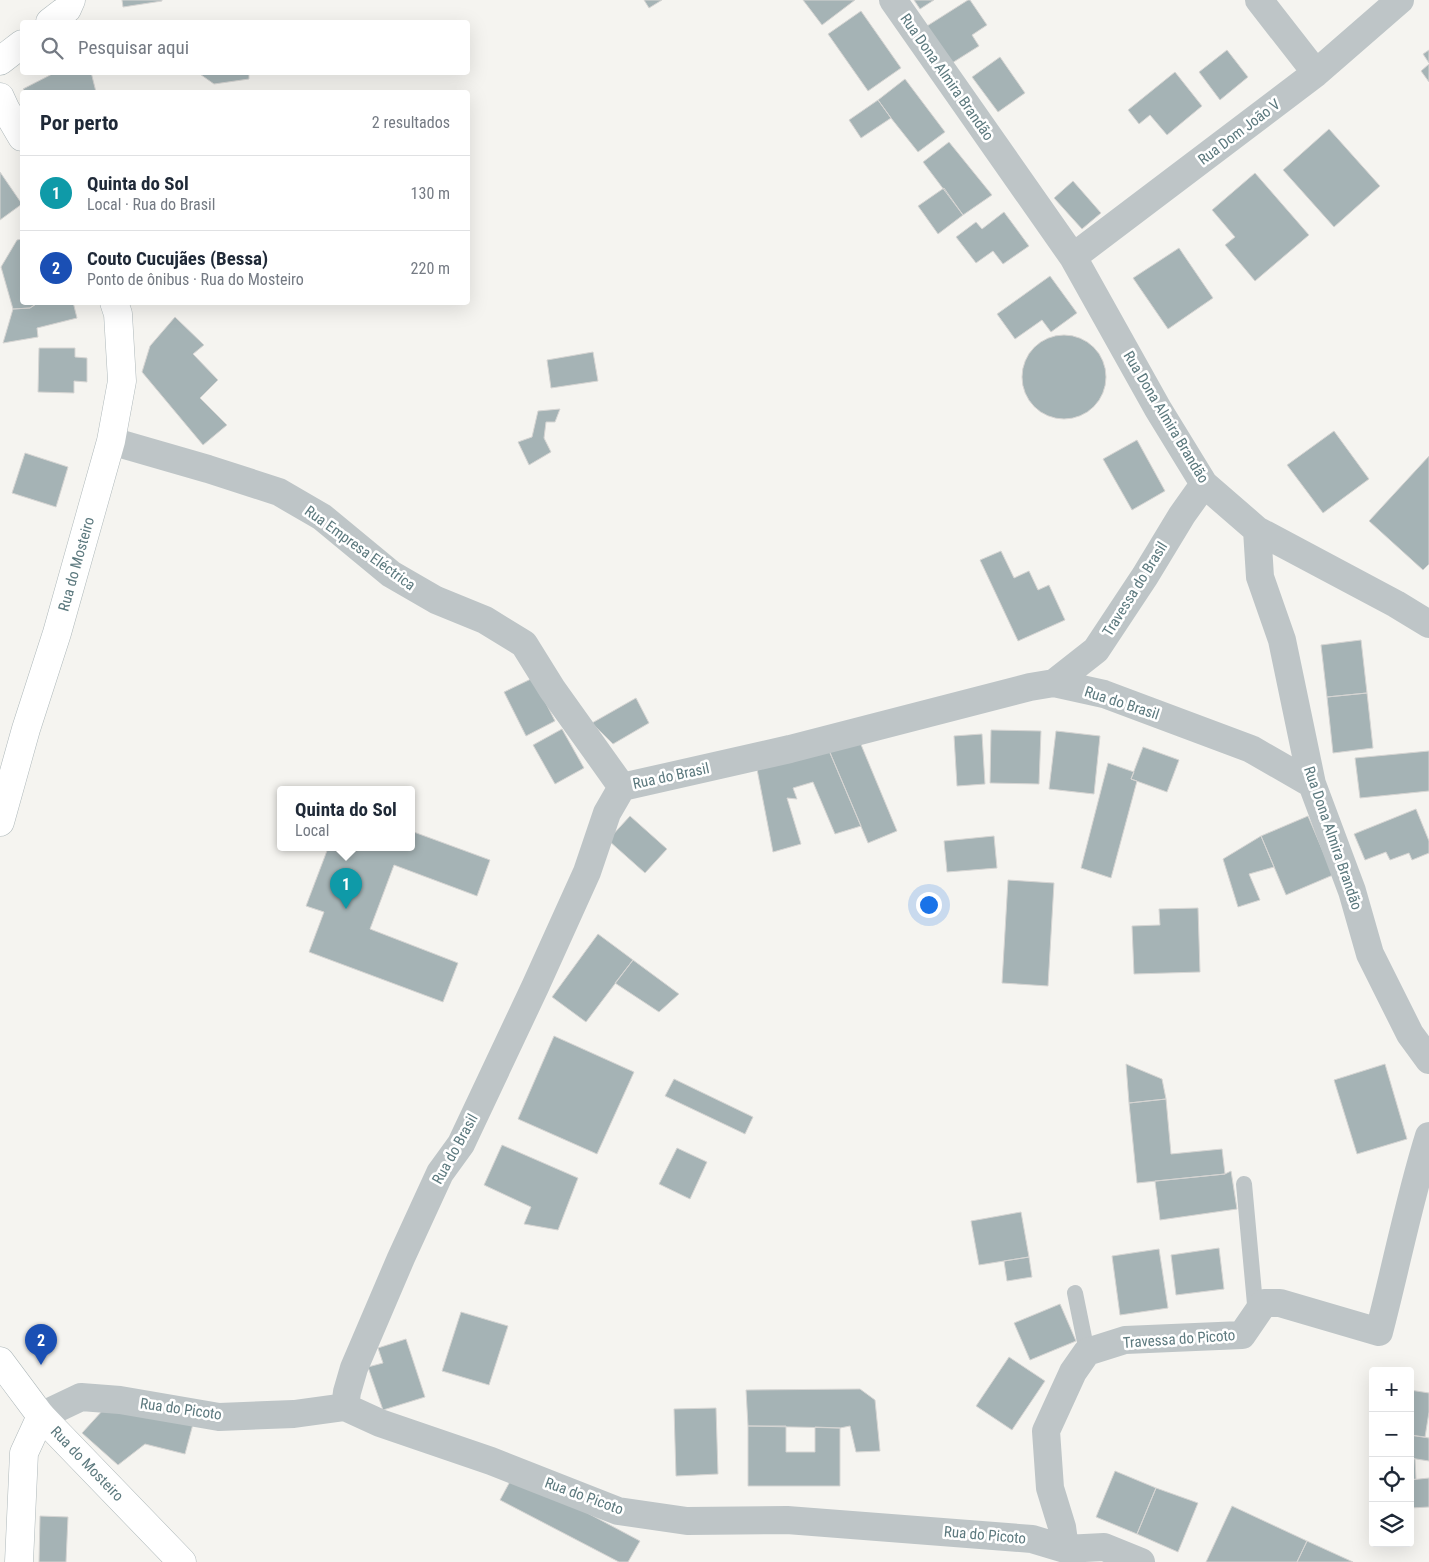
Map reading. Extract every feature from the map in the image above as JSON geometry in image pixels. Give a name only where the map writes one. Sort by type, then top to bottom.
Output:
[{"type":"main road","points":[[53,20],[67,9],[71,0]]},
{"type":"main road","points":[[0,61],[20,46]]},
{"type":"main road","points":[[0,97],[20,134]]},
{"type":"main road","name":"Rua do Mosteiro","points":[[0,822],[26,729],[57,633],[111,441],[122,381],[118,314],[115,305]]},
{"type":"main road","name":"Rua do Mosteiro","points":[[0,1361],[41,1416],[182,1562]]},
{"type":"main road","points":[[19,1562],[24,1453],[41,1416]]},
{"type":"street","name":"Rua Dona Almira Brandão","points":[[893,0],[1073,258],[1158,409],[1204,484],[1256,530],[1260,578],[1282,640],[1312,784],[1352,891],[1370,954],[1410,1034],[1429,1060]]},
{"type":"street","points":[[1259,0],[1316,73]]},
{"type":"street","name":"Rua Dom João V","points":[[1073,258],[1316,73],[1400,0]]},
{"type":"street","name":"Rua Empresa Eléctrica","points":[[111,441],[279,492],[322,517],[391,574],[436,600],[485,620],[524,644],[552,689],[622,786]]},
{"type":"street","name":"Travessa do Brasil","points":[[1054,683],[1096,650],[1145,576],[1182,514],[1204,484]]},
{"type":"street","points":[[1256,530],[1396,604],[1429,624]]},
{"type":"street","name":"Rua do Brasil","points":[[345,1407],[346,1392],[354,1368],[401,1258],[440,1173],[461,1144],[535,987],[587,872],[607,813],[622,786],[790,749],[1030,687],[1054,683],[1104,694],[1251,749],[1312,784]]},
{"type":"street","name":"Travessa do Picoto","points":[[1086,1352],[1125,1340],[1242,1335],[1264,1303],[1280,1303],[1379,1332],[1397,1265],[1418,1173],[1429,1136]]},
{"type":"street","points":[[1065,1549],[1062,1527],[1050,1488],[1046,1431],[1073,1372],[1086,1352]]},
{"type":"street","name":"Rua do Picoto","points":[[41,1416],[81,1397],[120,1400],[219,1417],[294,1414],[345,1407],[380,1423],[492,1460],[618,1511],[687,1522],[787,1520],[1032,1539],[1065,1549],[1104,1547],[1109,1556],[1140,1562]]},
{"type":"lane","points":[[1244,1184],[1256,1314]]},
{"type":"lane","points":[[1075,1293],[1086,1352]]},
{"type":"building","points":[[122,0],[162,0],[162,1],[123,7]]},
{"type":"building","points":[[644,0],[662,0],[649,8]]},
{"type":"building","points":[[803,0],[855,0],[822,25]]},
{"type":"building","points":[[914,0],[934,0],[920,9]]},
{"type":"building","points":[[970,0],[987,25],[972,35],[979,46],[952,63],[927,26]]},
{"type":"building","points":[[861,11],[901,68],[868,91],[828,34]]},
{"type":"building","points":[[1227,50],[1248,77],[1220,100],[1199,72]]},
{"type":"building","points":[[1429,50],[1429,63],[1423,54]]},
{"type":"building","points":[[1000,57],[1025,93],[998,112],[972,77]]},
{"type":"building","points":[[1429,64],[1429,82],[1421,71]]},
{"type":"building","points":[[1175,72],[1202,106],[1167,135],[1150,115],[1139,124],[1128,110]]},
{"type":"building","points":[[50,75],[92,75],[96,90],[24,90]]},
{"type":"building","points":[[201,75],[249,75],[249,79],[214,84]]},
{"type":"building","points":[[905,79],[945,132],[918,152],[878,100]]},
{"type":"building","points":[[878,100],[891,118],[861,138],[849,120]]},
{"type":"building","points":[[1329,129],[1380,186],[1334,227],[1283,170]]},
{"type":"building","points":[[949,142],[992,195],[963,215],[923,162]]},
{"type":"building","points":[[0,172],[20,201],[20,205],[0,220]]},
{"type":"building","points":[[1255,173],[1309,235],[1255,281],[1225,245],[1235,237],[1212,210]]},
{"type":"building","points":[[1073,181],[1101,213],[1082,229],[1054,198]]},
{"type":"building","points":[[944,188],[963,215],[938,234],[918,206]]},
{"type":"building","points":[[1004,212],[1029,246],[1003,264],[993,251],[976,263],[956,237],[976,222],[982,229]]},
{"type":"building","points":[[20,239],[20,305],[34,305],[30,308],[13,309],[1,267],[17,240]]},
{"type":"building","points":[[1179,248],[1213,298],[1168,329],[1133,278]]},
{"type":"building","points":[[1050,276],[1077,313],[1051,332],[1042,320],[1015,339],[997,314]]},
{"type":"building","points":[[34,305],[74,305],[77,318],[37,328],[38,337],[3,343],[13,309],[30,308]]},
{"type":"building","points":[[175,317],[204,345],[193,354],[218,380],[200,398],[227,425],[203,445],[142,372],[150,346]]},
{"type":"building","points":[[1064,335],[1080,338],[1094,347],[1103,361],[1106,377],[1103,393],[1094,407],[1080,416],[1064,419],[1048,416],[1034,407],[1025,393],[1022,377],[1025,361],[1034,347],[1048,338]]},
{"type":"building","points":[[39,348],[75,348],[75,357],[87,358],[87,382],[74,381],[74,393],[38,392]]},
{"type":"building","points":[[593,352],[598,381],[551,388],[547,360]]},
{"type":"building","points":[[560,409],[555,422],[546,422],[544,438],[551,452],[529,465],[518,442],[532,437],[538,411]]},
{"type":"building","points":[[1334,431],[1369,479],[1323,513],[1287,465]]},
{"type":"building","points":[[1137,440],[1165,491],[1132,510],[1103,459]]},
{"type":"building","points":[[25,453],[68,467],[56,507],[12,493]]},
{"type":"building","points":[[1429,456],[1429,564],[1423,570],[1369,521]]},
{"type":"building","points":[[1001,551],[1014,578],[1029,571],[1038,590],[1049,585],[1065,620],[1018,641],[980,560]]},
{"type":"building","points":[[1361,640],[1367,693],[1327,697],[1321,645]]},
{"type":"building","points":[[533,678],[555,721],[526,736],[504,692]]},
{"type":"building","points":[[1367,693],[1373,748],[1333,753],[1327,697]]},
{"type":"building","points":[[636,698],[649,723],[613,744],[592,723]]},
{"type":"building","points":[[562,729],[584,768],[555,784],[533,745]]},
{"type":"building","points":[[991,730],[1041,731],[1039,784],[990,783]]},
{"type":"building","points":[[1056,731],[1100,736],[1094,794],[1049,789]]},
{"type":"building","points":[[982,734],[985,784],[957,786],[954,736]]},
{"type":"building","points":[[857,735],[897,831],[868,843],[828,748]]},
{"type":"building","points":[[1143,747],[1179,760],[1167,792],[1131,779]]},
{"type":"building","points":[[828,748],[861,826],[835,834],[813,782],[793,788],[797,799],[787,798],[801,844],[773,852],[756,764]]},
{"type":"building","points":[[1429,751],[1429,791],[1360,798],[1355,758]]},
{"type":"building","points":[[1108,763],[1134,772],[1131,779],[1137,781],[1111,878],[1081,868]]},
{"type":"building","points":[[1416,809],[1429,841],[1429,853],[1412,860],[1409,853],[1390,860],[1386,852],[1365,860],[1354,834]]},
{"type":"building","points":[[630,816],[667,849],[645,873],[608,840]]},
{"type":"building","points":[[1308,816],[1333,875],[1286,895],[1261,836]]},
{"type":"building","points":[[415,832],[490,860],[477,896],[394,865],[370,929],[458,963],[443,1002],[309,952],[324,912],[306,906],[327,851],[415,851]]},
{"type":"building","points":[[994,836],[997,868],[947,872],[944,841]]},
{"type":"building","points":[[1261,836],[1274,867],[1249,874],[1260,900],[1238,907],[1223,859]]},
{"type":"building","points":[[1008,880],[1054,883],[1048,986],[1002,983]]},
{"type":"building","points":[[1198,908],[1200,972],[1134,974],[1132,926],[1160,925],[1159,909]]},
{"type":"building","points":[[598,934],[633,960],[586,1022],[552,997]]},
{"type":"building","points":[[633,960],[679,994],[659,1012],[615,983]]},
{"type":"building","points":[[554,1036],[634,1072],[597,1154],[518,1119]]},
{"type":"building","points":[[1126,1064],[1162,1079],[1166,1099],[1129,1103]]},
{"type":"building","points":[[1385,1064],[1407,1139],[1357,1154],[1334,1080]]},
{"type":"building","points":[[674,1079],[753,1117],[745,1134],[665,1096]]},
{"type":"building","points":[[1166,1099],[1171,1154],[1222,1149],[1225,1174],[1137,1183],[1129,1103]]},
{"type":"building","points":[[502,1145],[578,1178],[558,1230],[524,1224],[531,1207],[484,1185]]},
{"type":"building","points":[[677,1148],[707,1162],[690,1199],[659,1184]]},
{"type":"building","points":[[1231,1171],[1237,1209],[1160,1220],[1155,1181],[1225,1174]]},
{"type":"building","points":[[1021,1212],[1029,1257],[979,1265],[971,1221]]},
{"type":"building","points":[[1219,1248],[1224,1289],[1176,1295],[1171,1255]]},
{"type":"building","points":[[1159,1249],[1168,1308],[1120,1315],[1112,1256]]},
{"type":"building","points":[[1029,1257],[1032,1277],[1007,1281],[1004,1261]]},
{"type":"building","points":[[1060,1304],[1076,1341],[1030,1360],[1014,1323]]},
{"type":"building","points":[[461,1312],[508,1326],[489,1385],[442,1371]]},
{"type":"building","points":[[406,1339],[425,1397],[383,1410],[368,1367],[383,1363],[378,1348]]},
{"type":"building","points":[[1009,1357],[1045,1381],[1012,1430],[976,1406]]},
{"type":"building","points":[[860,1389],[875,1400],[880,1451],[856,1452],[850,1426],[840,1428],[748,1426],[746,1390]]},
{"type":"building","points":[[1414,1391],[1429,1393],[1429,1412],[1425,1437],[1414,1436]]},
{"type":"building","points":[[716,1408],[718,1474],[676,1476],[674,1409]]},
{"type":"building","points":[[103,1410],[193,1424],[185,1454],[145,1444],[118,1465],[82,1433]]},
{"type":"building","points":[[748,1426],[786,1426],[786,1452],[815,1452],[815,1427],[840,1428],[840,1486],[748,1486]]},
{"type":"building","points":[[1414,1436],[1429,1438],[1429,1461],[1414,1459]]},
{"type":"building","points":[[1414,1459],[1415,1459],[1416,1479],[1414,1479]]},
{"type":"building","points":[[1115,1471],[1156,1488],[1137,1534],[1096,1517]]},
{"type":"building","points":[[514,1474],[640,1541],[628,1562],[619,1562],[500,1500]]},
{"type":"building","points":[[1429,1478],[1429,1507],[1414,1508],[1414,1480]]},
{"type":"building","points":[[1156,1488],[1198,1503],[1178,1552],[1137,1534]]},
{"type":"building","points":[[1232,1506],[1307,1541],[1297,1562],[1206,1562]]},
{"type":"building","points":[[40,1516],[68,1517],[66,1562],[39,1562]]},
{"type":"building","points":[[1307,1541],[1353,1562],[1297,1562]]},
{"type":"place","name":"Quinta do Sol","points":[[346,909]]},
{"type":"place","name":"Couto Cucujães (Bessa)","points":[[41,1365]]}]
